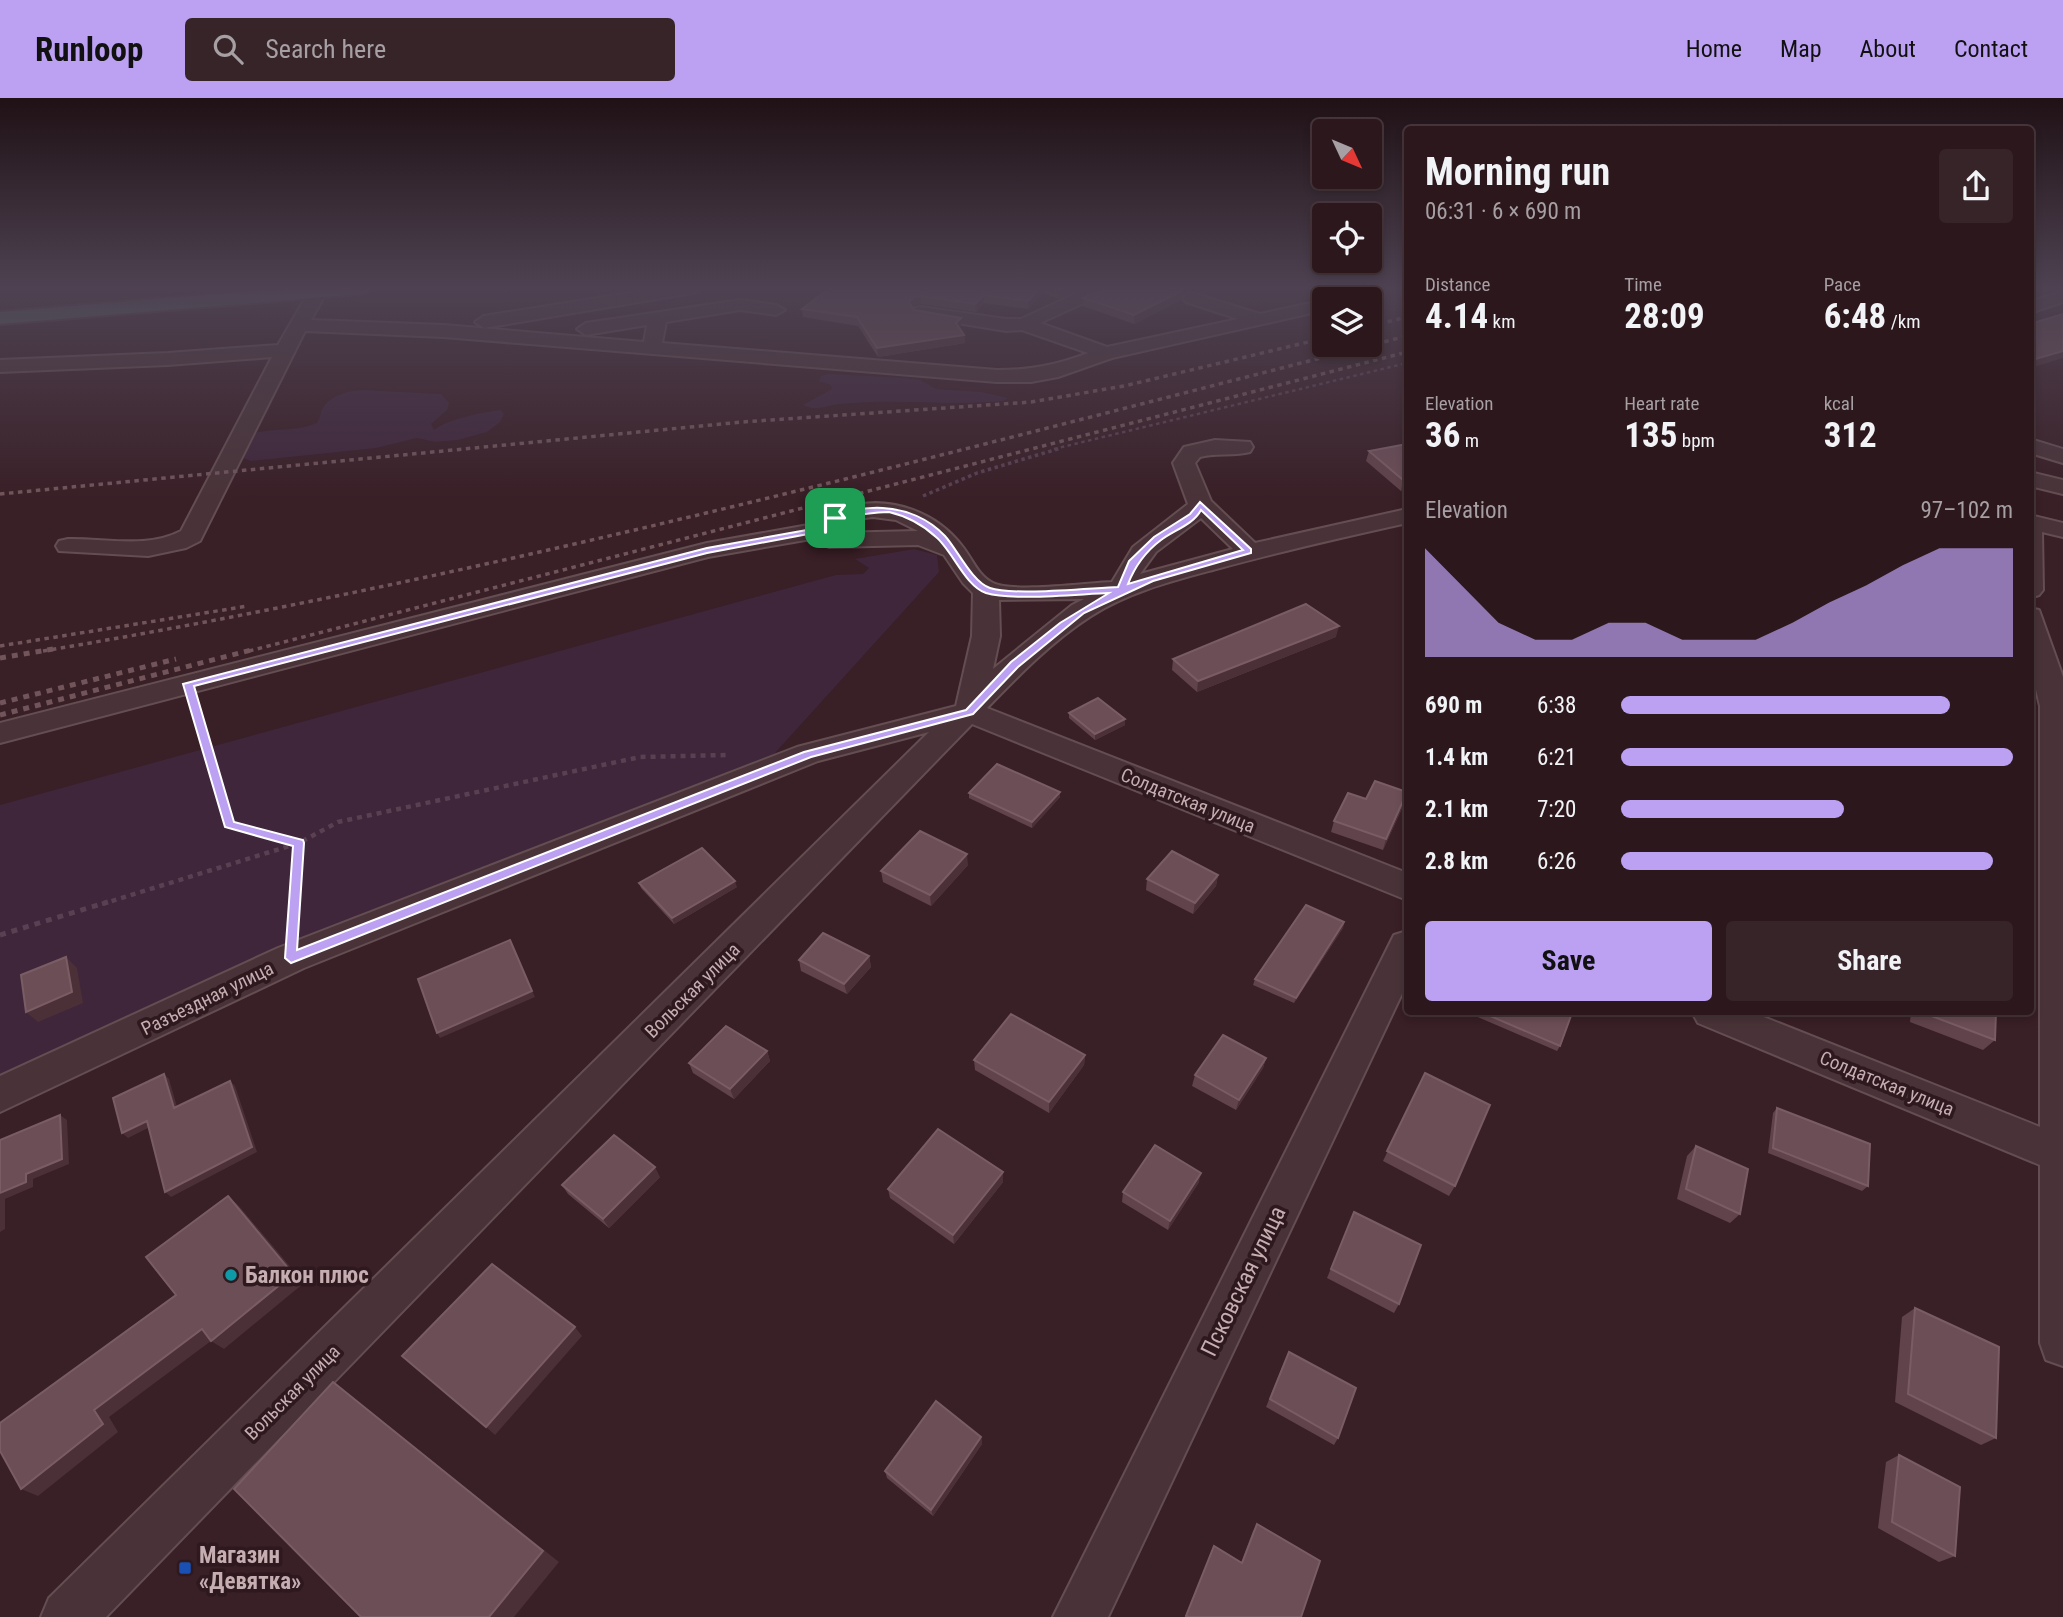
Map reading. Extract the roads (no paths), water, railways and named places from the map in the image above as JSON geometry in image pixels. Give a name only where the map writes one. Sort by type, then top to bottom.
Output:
[{"type":"street","points":[[0,366],[169,359]]},
{"type":"street","points":[[68,545],[156,547],[176,543],[191,536],[281,359]]},
{"type":"street","points":[[787,359],[998,376],[1031,376],[1058,371],[1090,359]]},
{"type":"street","points":[[1242,447],[1215,447],[1192,452],[1184,463],[1200,505],[1248,551]]},
{"type":"street","points":[[2034,447],[2063,456]]},
{"type":"street","points":[[2034,481],[2063,487]]},
{"type":"street","points":[[952,550],[921,538],[829,540],[821,536],[821,530],[826,523],[846,514],[898,511],[922,521],[952,550],[969,574],[986,590],[1013,593],[1122,590],[1132,563],[1157,539],[1194,516],[1200,505]]},
{"type":"street","name":"Вольская улица","points":[[68,1617],[970,712],[1014,664],[1081,611],[1150,579],[1248,551],[1404,517]]},
{"type":"street","points":[[2034,523],[2063,530]]},
{"type":"street","points":[[0,733],[695,553],[821,530]]},
{"type":"street","points":[[970,712],[986,636],[986,590]]},
{"type":"street","points":[[2034,638],[2051,683],[2054,706],[2063,1343]]},
{"type":"street","name":"Солдатская улица","points":[[970,712],[1404,886]]},
{"type":"street","name":"Разъездная улица","points":[[0,1095],[291,958],[808,754],[970,712]]},
{"type":"street","name":"Псковская улица","points":[[1080,1617],[1404,950]]},
{"type":"street","name":"Солдатская улица","points":[[1718,1015],[2062,1155]]},
{"type":"railway","points":[[0,494],[742,422],[1031,402],[1124,386],[1238,359]]},
{"type":"railway","points":[[43,651],[215,620],[558,548],[898,466],[1317,359]]},
{"type":"railway","points":[[249,651],[1380,359]]},
{"type":"railway","points":[[0,646],[248,606]]},
{"type":"railway","points":[[0,658],[53,649]]},
{"type":"railway","points":[[0,715],[255,649]]},
{"type":"railway","points":[[0,703],[176,659]]},
{"type":"place","name":"Балкон плюс","points":[[231,1275]]},
{"type":"place","name":"Магазин «Девятка»","points":[[185,1568]]}]
